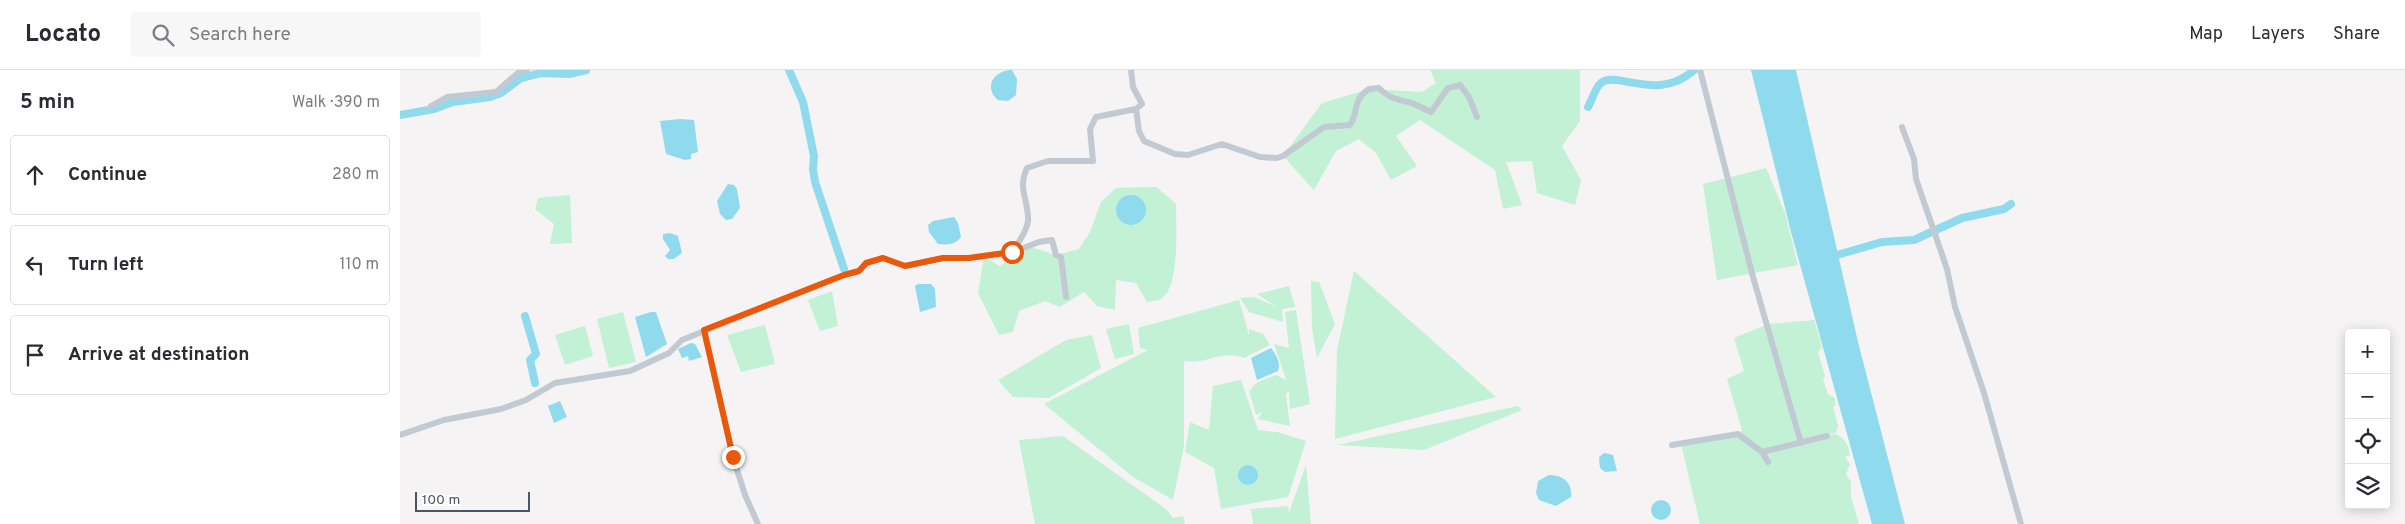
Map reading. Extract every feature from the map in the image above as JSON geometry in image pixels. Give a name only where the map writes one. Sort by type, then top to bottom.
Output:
[{"type":"street","points":[[432,106],[447,97],[496,92],[519,72],[527,70]]},
{"type":"street","points":[[1012,252],[1020,242],[1028,223],[1022,180],[1027,168],[1048,161],[1093,161],[1090,129],[1096,116],[1136,109],[1142,104],[1133,87],[1131,70]]},
{"type":"street","points":[[1701,74],[1753,278],[1801,443]]},
{"type":"street","points":[[1136,109],[1139,131],[1144,141],[1159,149],[1174,154],[1188,155],[1222,144],[1268,158],[1283,156],[1324,127],[1350,125],[1354,118],[1356,102],[1368,89],[1379,88],[1387,97],[1397,101],[1409,102],[1431,112],[1448,88],[1460,85],[1469,97],[1477,117]]},
{"type":"street","points":[[1902,127],[1914,159],[1916,179],[1947,269],[1955,308],[1984,393],[2021,524]]},
{"type":"street","points":[[400,435],[444,420],[501,409],[526,400],[555,383],[630,370],[669,353],[682,340],[704,330],[844,275],[859,271],[866,263],[883,258],[905,266],[943,258],[969,258],[1012,252],[1052,240],[1056,255],[1061,257],[1066,297]]},
{"type":"street","points":[[704,330],[733,457],[745,495],[758,524]]},
{"type":"street","points":[[1672,444],[1738,434],[1762,452],[1768,462]]},
{"type":"street","points":[[1762,452],[1828,436]]},
{"type":"green space","points":[[1430,70],[1580,70],[1580,121],[1562,146],[1581,180],[1575,205],[1537,193],[1532,161],[1506,162],[1522,205],[1503,209],[1495,170],[1420,120],[1396,136],[1417,166],[1391,180],[1376,153],[1359,139],[1336,151],[1314,190],[1283,156],[1322,103],[1369,89],[1422,92],[1436,83]]},
{"type":"green space","points":[[1766,168],[1785,213],[1798,265],[1717,280],[1703,184]]},
{"type":"green space","points":[[1156,187],[1176,204],[1176,254],[1174,269],[1168,291],[1162,298],[1147,302],[1136,283],[1116,280],[1115,310],[1097,306],[1084,292],[1060,307],[1045,301],[1019,311],[1013,332],[999,335],[978,293],[984,257],[1000,266],[1028,246],[1056,255],[1079,249],[1090,232],[1101,202],[1116,188]]},
{"type":"green space","points":[[570,195],[572,243],[550,244],[554,224],[535,209],[538,198]]},
{"type":"green space","points":[[1354,271],[1496,397],[1335,439],[1337,350]]},
{"type":"green space","points":[[1311,281],[1319,282],[1335,324],[1317,358],[1312,328]]},
{"type":"green space","points":[[1289,286],[1295,307],[1282,309],[1283,322],[1249,312],[1240,298],[1254,297],[1277,307],[1257,294]]},
{"type":"green space","points":[[832,291],[838,326],[820,331],[808,300]]},
{"type":"green space","points":[[1239,300],[1249,335],[1249,329],[1263,334],[1270,345],[1244,358],[1228,355],[1192,362],[1184,361],[1184,446],[1173,500],[1133,477],[1044,404],[1148,350],[1140,348],[1138,328]]},
{"type":"green space","points":[[1296,310],[1310,404],[1290,409],[1289,390],[1286,395],[1290,426],[1258,419],[1262,412],[1256,415],[1249,391],[1256,383],[1276,375],[1286,380],[1274,344],[1289,348],[1285,312]]},
{"type":"green space","points":[[623,312],[636,362],[609,368],[597,319]]},
{"type":"green space","points":[[1814,320],[1822,347],[1818,352],[1825,376],[1823,379],[1828,394],[1835,398],[1835,406],[1833,407],[1838,426],[1836,433],[1803,440],[1768,324]]},
{"type":"green space","points":[[1129,324],[1134,354],[1115,359],[1106,329]]},
{"type":"green space","points":[[765,325],[775,364],[741,372],[727,335]]},
{"type":"green space","points":[[1766,325],[1800,442],[1762,451],[1741,433],[1742,430],[1727,379],[1744,371],[1734,338]]},
{"type":"green space","points":[[585,326],[593,356],[565,365],[555,335]]},
{"type":"green space","points":[[1092,335],[1101,368],[1049,398],[1013,397],[998,380],[1066,340]]},
{"type":"green space","points":[[1241,380],[1258,430],[1277,432],[1306,441],[1288,497],[1221,509],[1214,468],[1185,452],[1190,422],[1209,430],[1213,386]]},
{"type":"green space","points":[[1518,406],[1522,410],[1424,450],[1337,445]]},
{"type":"green space","points":[[1836,434],[1844,440],[1849,451],[1850,455],[1845,457],[1850,464],[1846,474],[1851,482],[1851,497],[1859,524],[1700,524],[1681,444],[1738,435],[1764,453]]},
{"type":"green space","points":[[1063,436],[1166,509],[1173,518],[1183,516],[1185,524],[1035,524],[1019,440]]},
{"type":"green space","points":[[1306,465],[1311,524],[1253,524],[1251,509],[1288,506],[1289,513]]},
{"type":"water","points":[[1012,70],[1017,79],[1016,95],[1008,101],[998,100],[991,90],[993,80],[1000,73]]},
{"type":"water","points":[[1751,70],[1796,70],[1858,342],[1905,524],[1872,524],[1791,232]]},
{"type":"water","points":[[694,120],[698,152],[691,154],[691,159],[685,160],[666,154],[660,121]]},
{"type":"water","points":[[728,184],[734,185],[737,189],[740,208],[732,219],[726,220],[720,214],[717,201]]},
{"type":"water","points":[[1131,195],[1142,199],[1146,210],[1142,221],[1131,225],[1120,221],[1116,210],[1120,199]]},
{"type":"water","points":[[954,217],[958,223],[961,237],[951,244],[938,244],[929,232],[928,225],[933,221]]},
{"type":"water","points":[[670,233],[678,236],[682,253],[674,259],[668,259],[665,256],[670,250],[663,239],[663,234]]},
{"type":"water","points":[[918,284],[931,284],[935,289],[936,307],[920,312],[915,286]]},
{"type":"water","points":[[656,312],[667,344],[646,357],[635,317]]},
{"type":"water","points":[[691,343],[695,344],[702,357],[689,361],[688,356],[682,358],[678,349]]},
{"type":"water","points":[[1271,348],[1278,362],[1278,371],[1257,380],[1251,358]]},
{"type":"water","points":[[560,401],[567,417],[554,423],[548,406]]},
{"type":"water","points":[[1604,453],[1613,455],[1617,471],[1605,472],[1600,468],[1599,457]]},
{"type":"water","points":[[1248,465],[1255,468],[1258,475],[1255,482],[1248,485],[1241,482],[1238,475],[1241,468]]},
{"type":"water","points":[[1549,475],[1558,476],[1566,480],[1570,487],[1571,497],[1556,506],[1539,500],[1536,493],[1538,481]]},
{"type":"water","points":[[1661,500],[1668,503],[1671,510],[1668,517],[1661,520],[1654,517],[1651,510],[1654,503]]},
{"type":"waterway","points":[[400,115],[434,109],[453,102],[490,97],[501,93],[521,78],[541,73],[569,74],[586,70]]},
{"type":"waterway","points":[[789,70],[803,102],[814,156],[815,182],[844,269]]},
{"type":"waterway","points":[[1588,107],[1599,85],[1608,80],[1653,85],[1667,84],[1680,80],[1694,70]]},
{"type":"waterway","points":[[1830,257],[1882,242],[1914,240],[1962,218],[2004,209],[2011,204]]},
{"type":"waterway","points":[[525,316],[536,354],[530,360],[535,383]]},
{"type":"route","points":[[733,457],[704,330],[805,292],[844,275],[859,271],[866,263],[883,258],[905,266],[943,258],[969,258],[1012,252]]}]
